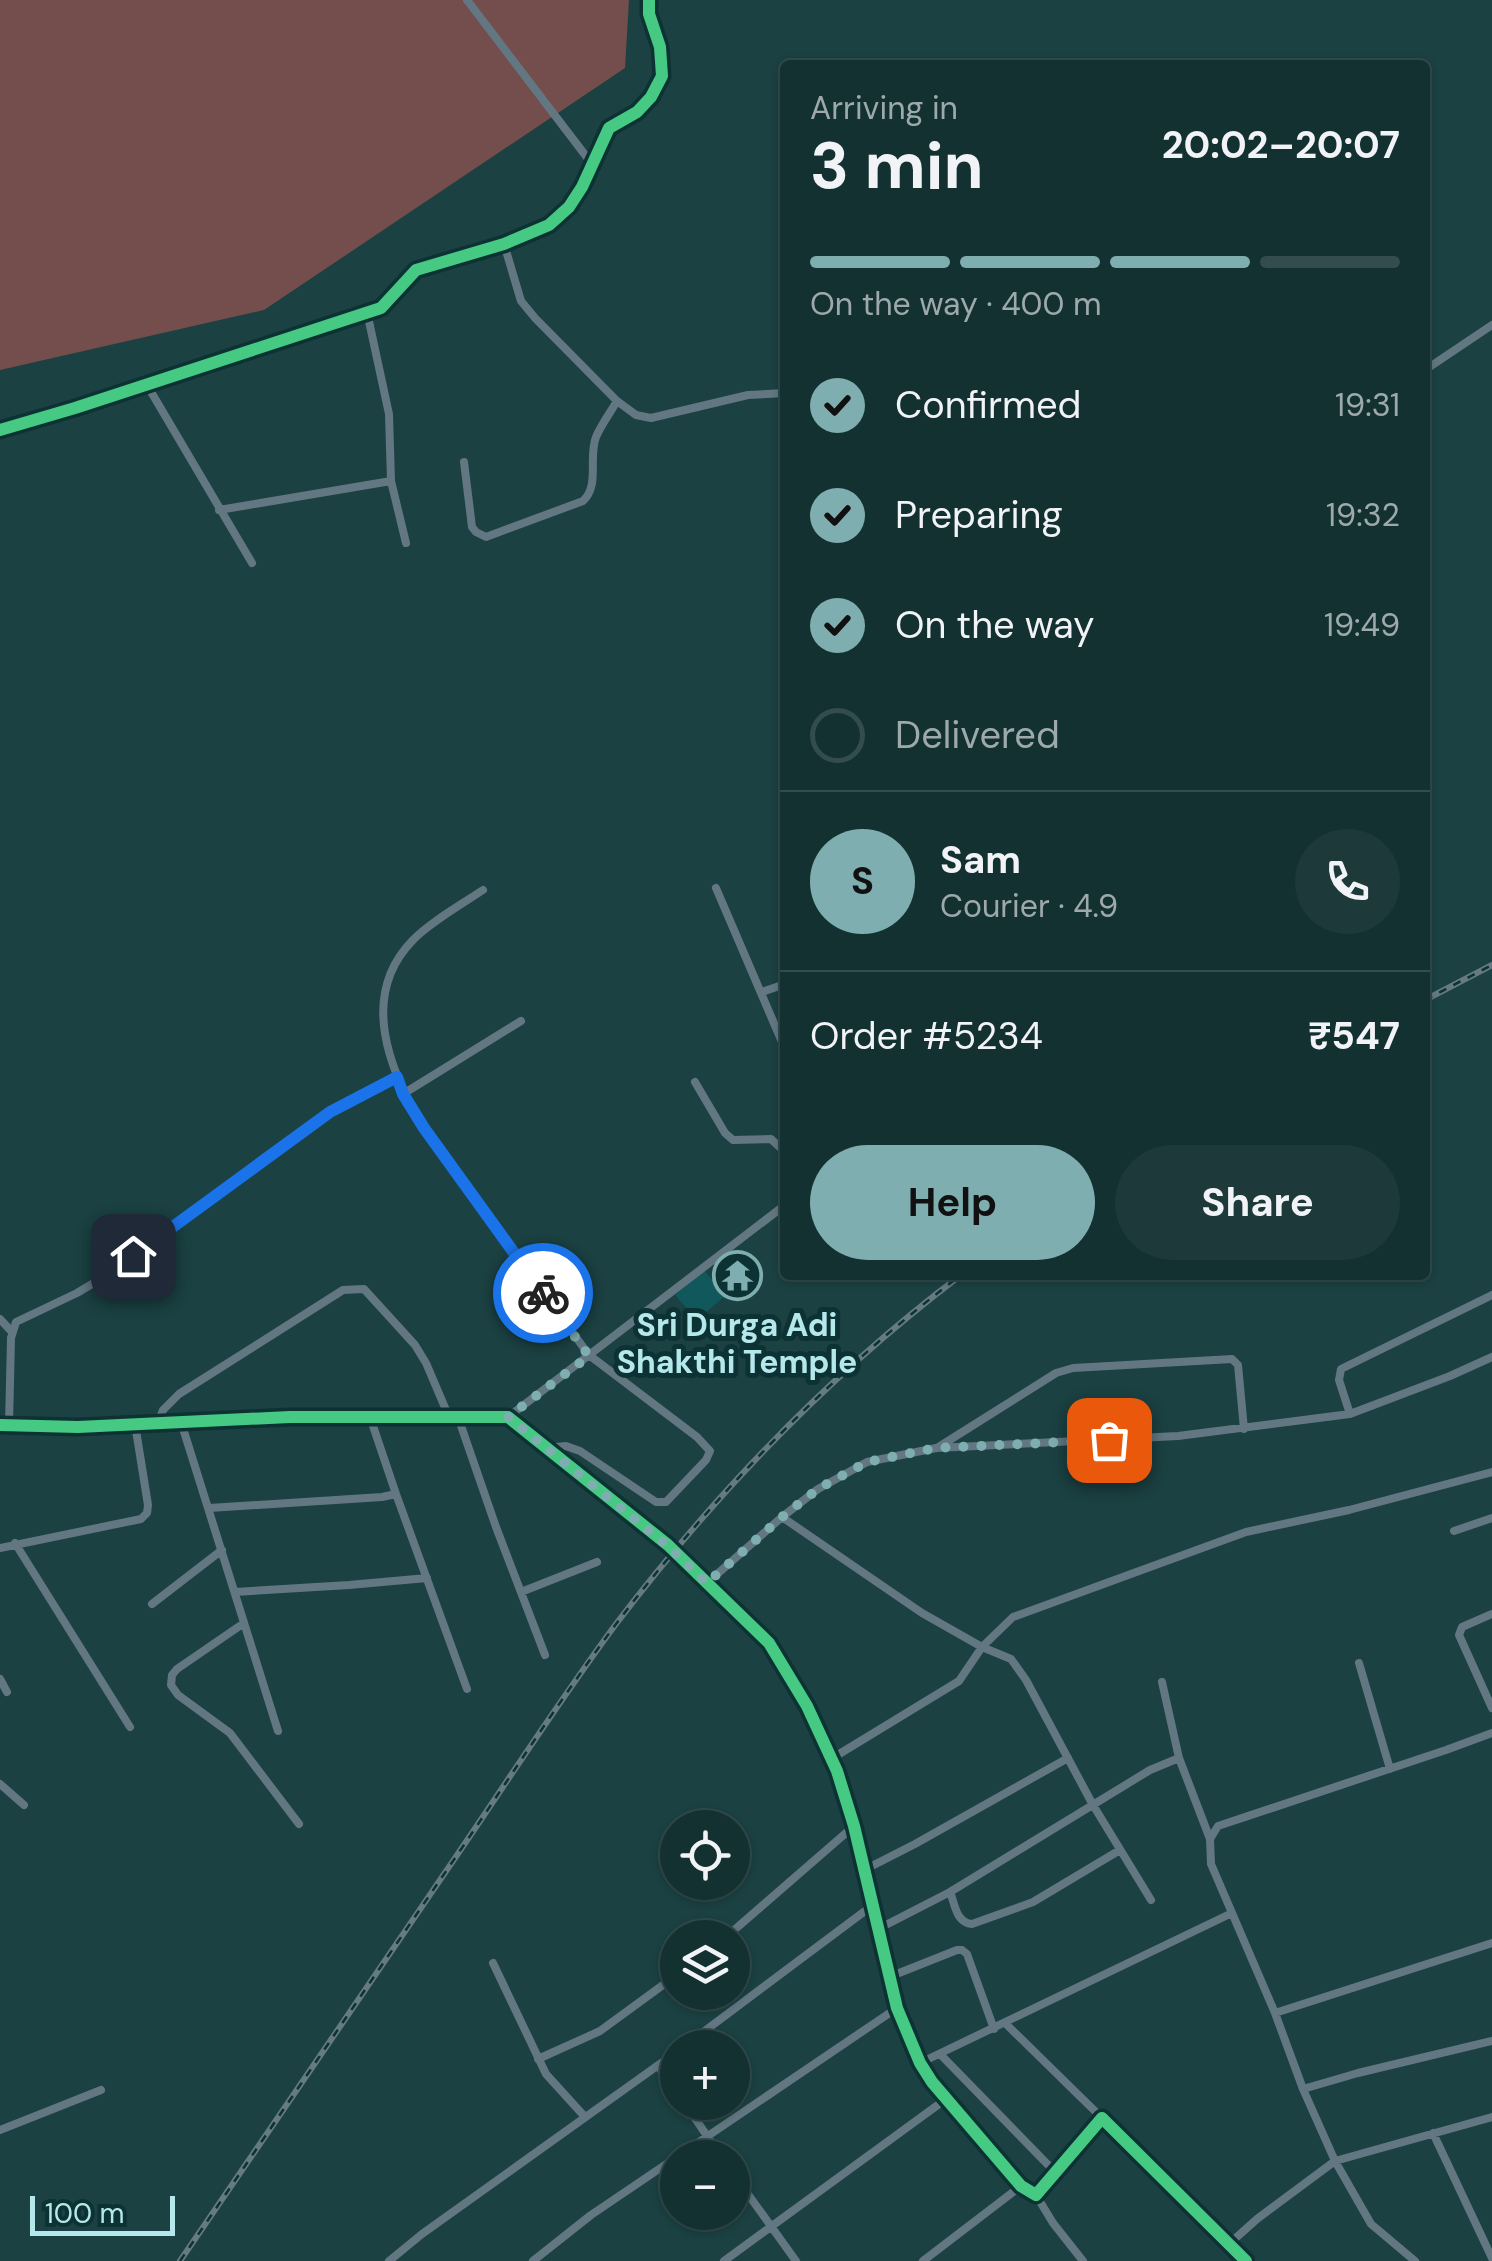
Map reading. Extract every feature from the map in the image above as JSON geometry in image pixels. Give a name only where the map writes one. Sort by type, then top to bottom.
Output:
[{"type":"street","points":[[467,0],[592,164]]},
{"type":"street","points":[[0,430],[381,308],[416,270],[504,244],[550,225],[582,187],[609,128],[638,112],[662,76],[660,47],[648,0]]},
{"type":"street","points":[[504,244],[521,301],[534,318],[617,401],[636,414],[651,418],[748,394],[780,393]]},
{"type":"street","points":[[367,312],[390,414],[391,481],[406,543]]},
{"type":"street","points":[[1430,367],[1492,325]]},
{"type":"street","points":[[147,385],[252,563]]},
{"type":"street","points":[[464,462],[472,527],[481,536],[582,501],[591,488],[596,437],[617,401]]},
{"type":"street","points":[[219,510],[391,481]]},
{"type":"street","points":[[716,888],[780,1037]]},
{"type":"street","points":[[483,890],[414,938],[389,978],[382,1011],[389,1058],[403,1094],[589,1356],[706,1444],[710,1451],[666,1502],[656,1502],[580,1451],[566,1446],[546,1448]]},
{"type":"street","points":[[762,992],[780,986]]},
{"type":"street","points":[[403,1094],[521,1021]]},
{"type":"street","points":[[397,1077],[330,1112],[107,1275],[16,1322],[4,1425],[78,1426],[290,1417],[508,1417],[780,1210]]},
{"type":"street","points":[[695,1082],[733,1140],[771,1140],[780,1148]]},
{"type":"street","points":[[158,1423],[163,1410],[178,1394],[343,1290],[364,1289],[415,1345],[454,1417],[544,1654]]},
{"type":"street","points":[[1350,1414],[1339,1380],[1342,1368],[1492,1295]]},
{"type":"street","points":[[0,1320],[12,1332]]},
{"type":"street","points":[[707,1583],[818,1489],[867,1462],[936,1448],[1178,1436],[1350,1414],[1492,1357]]},
{"type":"street","points":[[936,1448],[1046,1378],[1073,1368],[1232,1359],[1238,1364],[1244,1429]]},
{"type":"street","points":[[370,1417],[467,1690]]},
{"type":"street","points":[[508,1417],[668,1546],[769,1643],[832,1759],[854,1826],[897,2008],[920,2063],[1022,2186],[1036,2195],[1052,2223],[1083,2261]]},
{"type":"street","points":[[181,1422],[278,1731]]},
{"type":"street","points":[[0,1548],[141,1519],[148,1505],[134,1424]]},
{"type":"street","points":[[832,1759],[959,1681],[982,1647],[1012,1618],[1246,1532],[1349,1510],[1492,1472]]},
{"type":"street","points":[[209,1508],[396,1494]]},
{"type":"street","points":[[782,1517],[922,1613],[1011,1659],[1150,1900]]},
{"type":"street","points":[[1454,1531],[1492,1518]]},
{"type":"street","points":[[16,1543],[130,1727]]},
{"type":"street","points":[[152,1604],[222,1550]]},
{"type":"street","points":[[521,1592],[597,1562]]},
{"type":"street","points":[[235,1592],[426,1578]]},
{"type":"street","points":[[1492,1614],[1462,1627],[1459,1635],[1492,1708]]},
{"type":"street","points":[[244,1623],[177,1670],[171,1684],[178,1695],[230,1733],[298,1824]]},
{"type":"street","points":[[1359,1663],[1390,1769]]},
{"type":"street","points":[[0,1678],[7,1692]]},
{"type":"street","points":[[1162,1682],[1179,1758],[1210,1839],[1211,1864],[1303,2089],[1335,2161],[1371,2224],[1415,2261]]},
{"type":"street","points":[[1210,1839],[1218,1826],[1492,1733]]},
{"type":"street","points":[[864,1870],[1068,1758]]},
{"type":"street","points":[[878,1929],[950,1892],[1150,1770],[1179,1758]]},
{"type":"street","points":[[0,1784],[24,1805]]},
{"type":"street","points":[[746,1920],[854,1826]]},
{"type":"street","points":[[950,1892],[960,1920],[972,1924],[1034,1902],[1120,1850]]},
{"type":"street","points":[[705,2030],[872,1905]]},
{"type":"street","points":[[920,2063],[1232,1914]]},
{"type":"street","points":[[1275,2013],[1492,1943]]},
{"type":"street","points":[[890,1977],[962,1950],[967,1954],[994,2028]]},
{"type":"street","points":[[493,1963],[546,2074],[584,2117]]},
{"type":"street","points":[[538,2059],[600,2031],[660,1987]]},
{"type":"street","points":[[533,2261],[707,2135],[897,2008]]},
{"type":"street","points":[[1005,2023],[1246,2261]]},
{"type":"street","points":[[1303,2089],[1492,2041]]},
{"type":"street","points":[[940,2054],[1055,2172]]},
{"type":"street","points":[[389,2261],[584,2117],[658,2066],[660,2069]]},
{"type":"street","points":[[0,2130],[101,2090]]},
{"type":"street","points":[[724,2261],[946,2099]]},
{"type":"street","points":[[1230,2244],[1257,2218],[1335,2161],[1492,2117]]},
{"type":"street","points":[[1036,2195],[1102,2118]]},
{"type":"street","points":[[697,2120],[710,2140]]},
{"type":"street","points":[[1433,2134],[1492,2258]]},
{"type":"street","points":[[924,2261],[1022,2186]]},
{"type":"street","points":[[750,2197],[796,2261]]},
{"type":"shaded area","points":[[0,0],[629,0],[625,68],[264,310],[0,370]]},
{"type":"shaded area","points":[[704,1270],[726,1295],[697,1320],[675,1295]]},
{"type":"railway","points":[[1430,997],[1492,965]]},
{"type":"railway","points":[[180,2261],[616,1624],[693,1529],[776,1438],[866,1353],[955,1280]]},
{"type":"cycle path","points":[[0,430],[381,308],[416,270],[504,244],[549,225],[569,207],[582,187],[609,128],[637,112],[662,76],[649,0]]},
{"type":"cycle path","points":[[0,1425],[78,1427],[290,1417],[508,1417],[668,1545],[769,1643],[807,1706],[837,1771],[897,2008],[920,2063],[1021,2186],[1036,2195],[1102,2118],[1246,2261]]},
{"type":"way so far","points":[[543,1293],[589,1356],[508,1417],[668,1546],[707,1583],[818,1489],[867,1462],[936,1448],[1109,1440]]},
{"type":"place","name":"Sri Durga Adi Shakthi Temple","points":[[737,1275]]},
{"type":"route","points":[[133,1256],[330,1112],[397,1077],[424,1128],[543,1293]]}]
